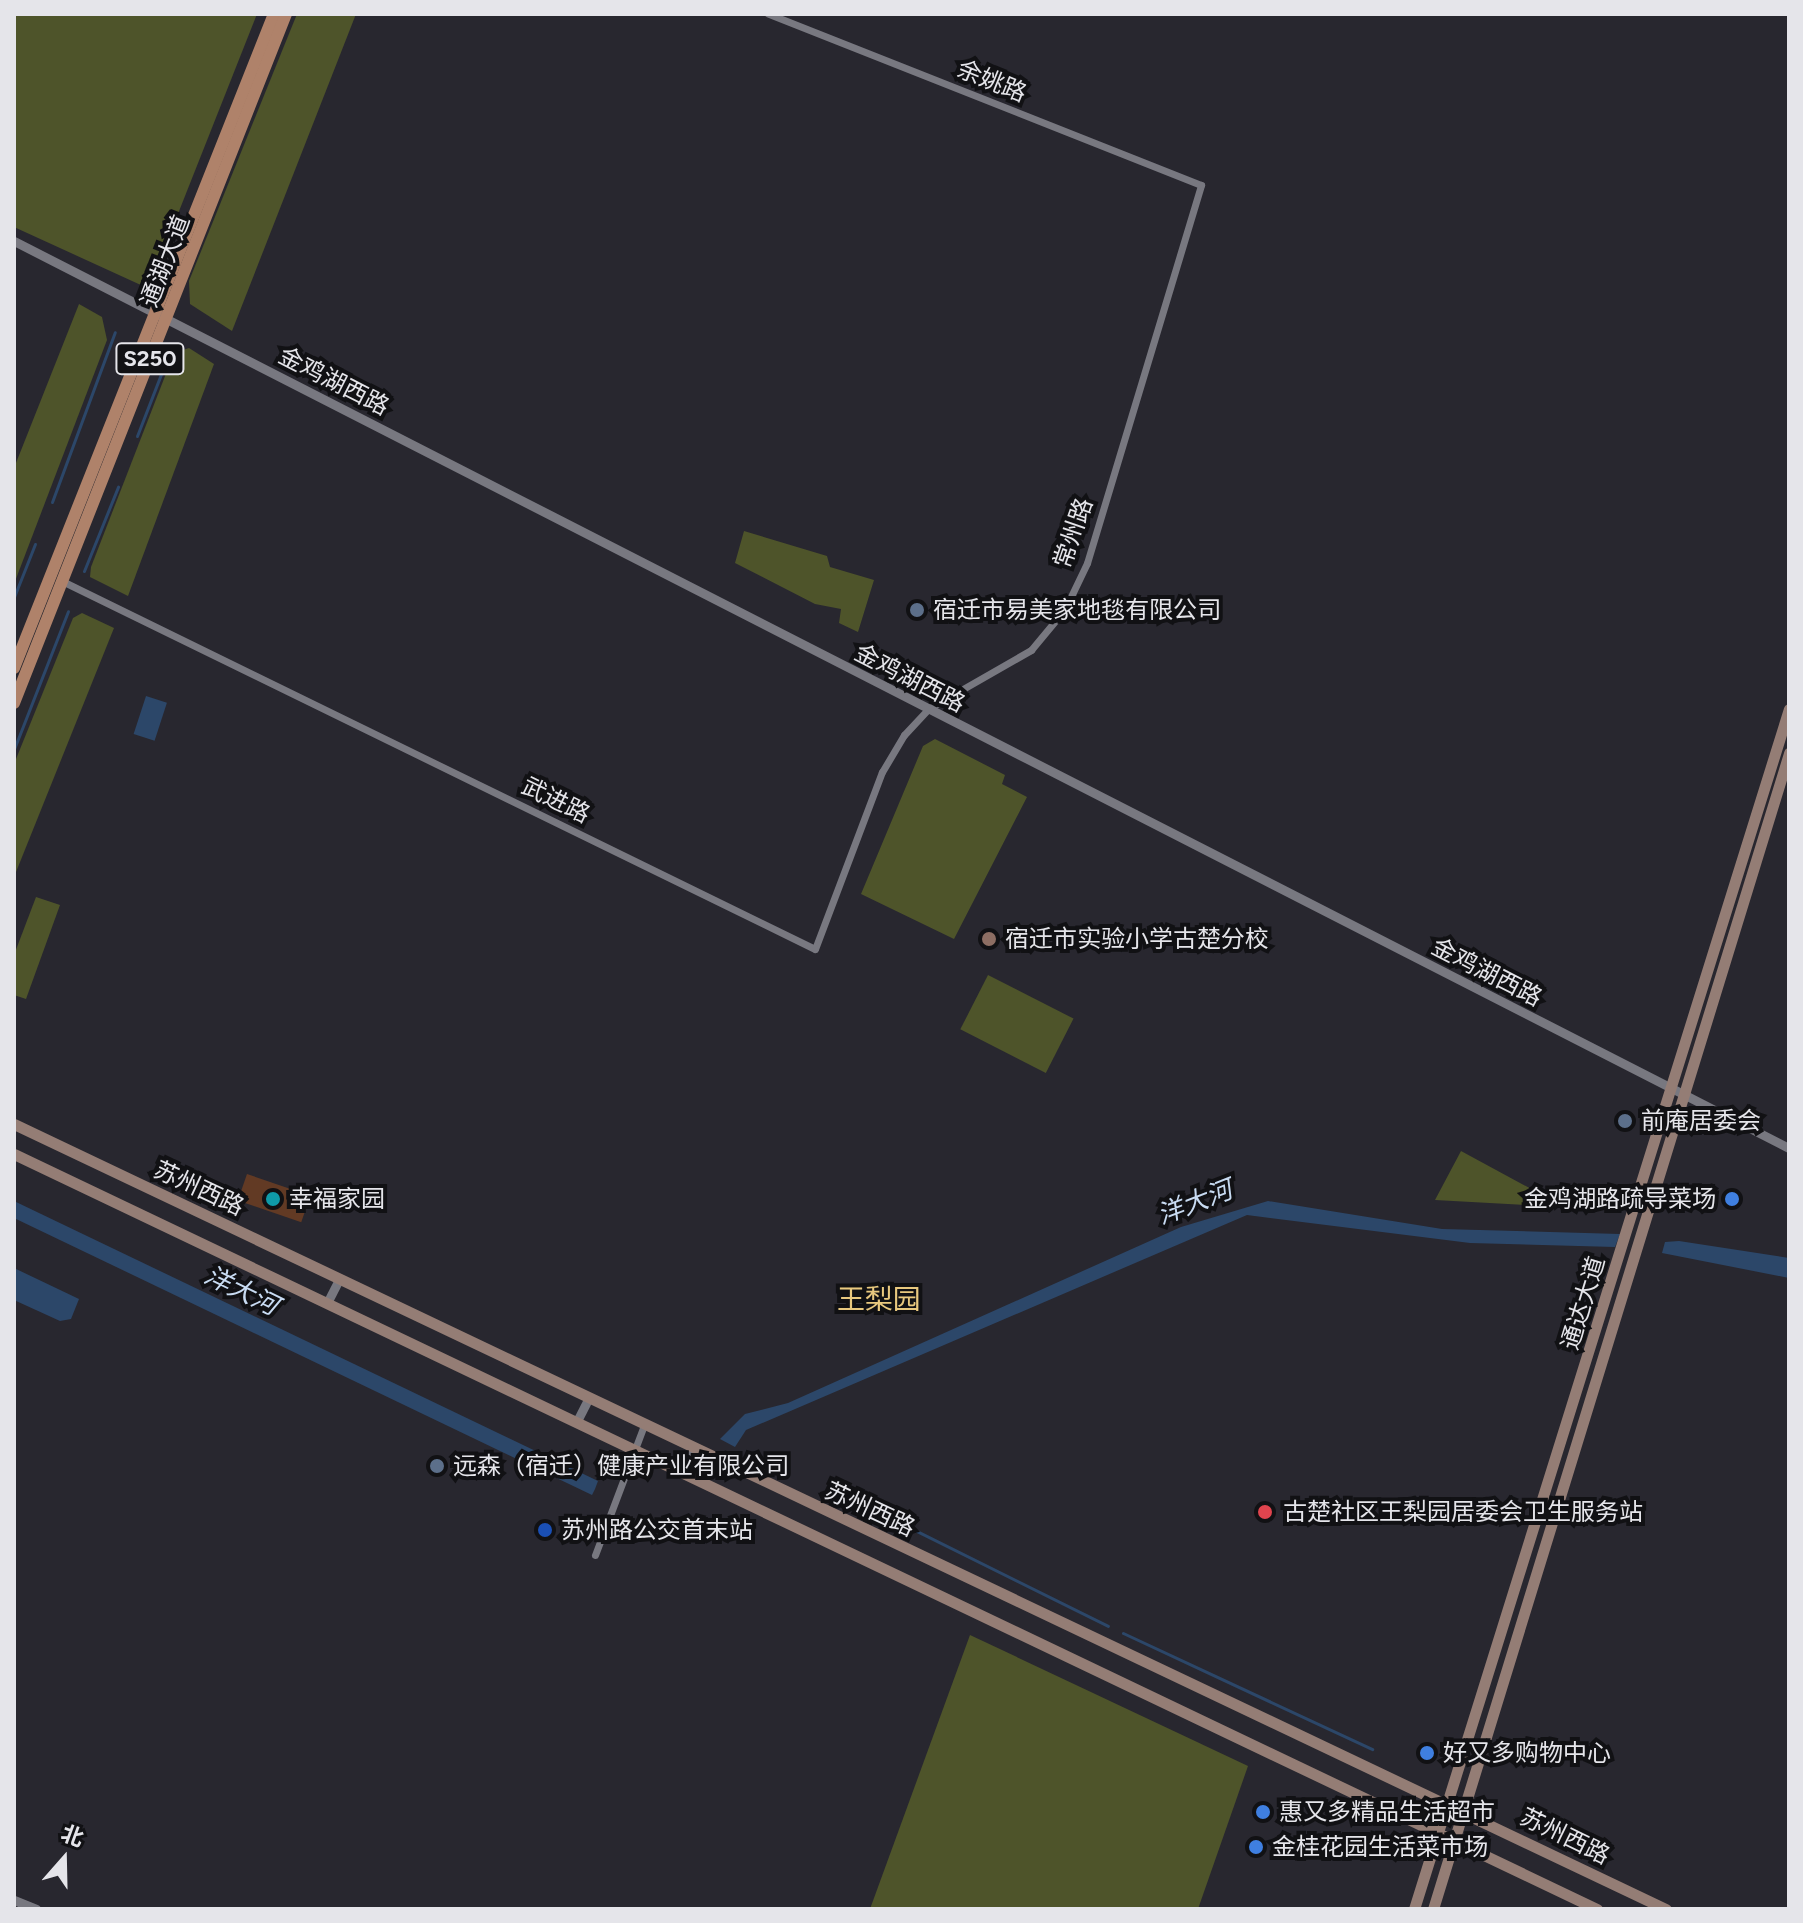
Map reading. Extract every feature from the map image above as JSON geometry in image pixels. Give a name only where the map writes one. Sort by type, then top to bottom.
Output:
[{"type":"main road","name":"通湖大道","points":[[14,703],[274,14]]},
{"type":"main road","name":"通湖大道","points":[[14,668],[286,14]]},
{"type":"main road","name":"通达大道","points":[[1433,1909],[1679,1092],[1789,709]]},
{"type":"main road","name":"通达大道","points":[[1414,1909],[1789,753]]},
{"type":"main road","name":"苏州西路","points":[[14,1124],[1666,1909]]},
{"type":"main road","name":"苏州西路","points":[[14,1154],[1597,1909]]},
{"type":"street","name":"余姚路","points":[[768,14],[1201,185]]},
{"type":"street","name":"常州路","points":[[815,949],[882,772],[928,709],[1031,650],[1065,609],[1087,563],[1201,185]]},
{"type":"street","name":"金鸡湖西路","points":[[14,241],[1789,1148]]},
{"type":"street","name":"武进路","points":[[62,581],[815,949]]},
{"type":"street","points":[[327,1303],[339,1279]]},
{"type":"street","points":[[577,1421],[589,1397]]},
{"type":"street","points":[[595,1555],[645,1423]]},
{"type":"street","points":[[683,1471],[694,1448]]},
{"type":"street","points":[[14,1900],[36,1909]]},
{"type":"green space","points":[[14,14],[257,14],[151,282],[143,286],[14,227]]},
{"type":"green space","points":[[297,14],[356,14],[232,331],[190,304],[189,281]]},
{"type":"green space","points":[[79,304],[102,317],[107,340],[14,584],[14,468]]},
{"type":"green space","points":[[189,348],[214,364],[128,596],[90,577],[91,567],[174,353]]},
{"type":"green space","points":[[744,531],[827,556],[830,567],[874,580],[858,632],[839,623],[841,609],[815,604],[735,563]]},
{"type":"green space","points":[[82,613],[114,628],[14,877],[14,764],[73,618]]},
{"type":"green space","points":[[935,739],[1005,775],[1002,784],[1027,797],[954,939],[861,894],[923,746]]},
{"type":"green space","points":[[36,897],[60,905],[26,999],[14,995],[14,955]]},
{"type":"green space","points":[[988,975],[1074,1019],[1046,1073],[960,1029]]},
{"type":"green space","points":[[1461,1151],[1546,1197],[1565,1207],[1435,1200]]},
{"type":"green space","points":[[970,1635],[1248,1766],[1198,1909],[870,1909]]},
{"type":"water","points":[[146,696],[167,703],[155,741],[134,734]]},
{"type":"water","points":[[14,1201],[598,1481],[592,1495],[14,1218]]},
{"type":"water","points":[[1268,1201],[1442,1229],[1620,1234],[1615,1247],[1470,1243],[1247,1215],[746,1430],[735,1447],[720,1439],[745,1414],[788,1403],[1181,1227]]},
{"type":"water","points":[[1679,1241],[1789,1258],[1789,1278],[1662,1253],[1665,1242]]},
{"type":"water","points":[[14,1268],[79,1299],[71,1319],[60,1321],[14,1300]]},
{"type":"building","name":"幸福家园","points":[[247,1174],[310,1196],[301,1222],[238,1200]]},
{"type":"waterway","points":[[52,502],[115,332]]},
{"type":"waterway","points":[[137,436],[163,369]]},
{"type":"waterway","points":[[84,571],[118,487]]},
{"type":"waterway","points":[[14,597],[35,544]]},
{"type":"waterway","points":[[14,749],[68,611]]},
{"type":"waterway","points":[[832,1489],[1108,1626]]},
{"type":"waterway","points":[[1123,1633],[1372,1749]]},
{"type":"place","name":"宿迁市易美家地毯有限公司","points":[[917,610]]},
{"type":"place","name":"宿迁市实验小学古楚分校","points":[[989,939]]},
{"type":"place","name":"前庵居委会","points":[[1625,1121]]},
{"type":"place","name":"幸福家园","points":[[273,1199]]},
{"type":"place","name":"金鸡湖路疏导菜场","points":[[1732,1199]]},
{"type":"place","name":"远森（宿迁）健康产业有限公司","points":[[437,1466]]},
{"type":"place","name":"古楚社区王梨园居委会卫生服务站","points":[[1265,1512]]},
{"type":"place","name":"苏州路公交首末站","points":[[545,1530]]},
{"type":"place","name":"好又多购物中心","points":[[1427,1753]]},
{"type":"place","name":"惠又多精品生活超市","points":[[1263,1812]]},
{"type":"place","name":"金桂花园生活菜市场","points":[[1256,1847]]},
{"type":"district","name":"王梨园","points":[[879,1299]]},
{"type":"water label","name":"洋大河","points":[[1195,1203]]},
{"type":"water label","name":"洋大河","points":[[241,1291]]}]
